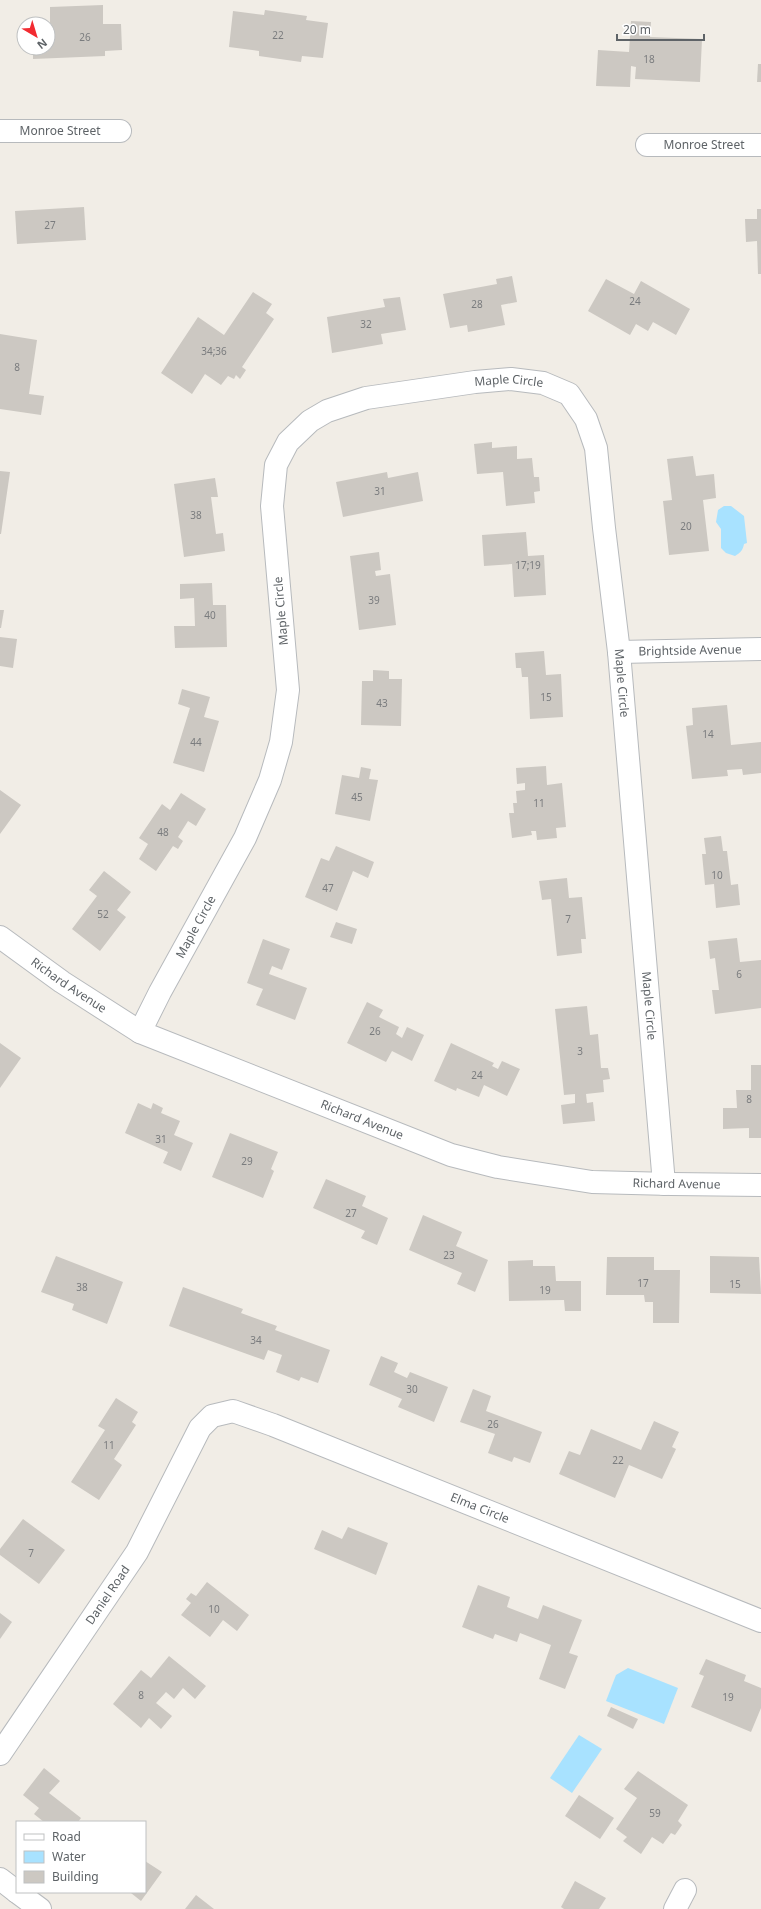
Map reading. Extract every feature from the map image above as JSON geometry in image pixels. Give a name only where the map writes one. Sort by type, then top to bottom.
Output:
[{"type":"street","name":"Monroe Street","points":[[0,131],[120,131]]},
{"type":"street","name":"Monroe Street","points":[[647,145],[761,145]]},
{"type":"street","name":"Maple Circle","points":[[140,1032],[160,992],[245,838],[270,780],[281,742],[288,690],[272,506],[276,465],[288,442],[310,422],[327,411],[366,398],[475,382],[511,379],[543,383],[569,394],[586,419],[596,448],[603,523],[619,652],[664,1184]]},
{"type":"street","name":"Brightside Avenue","points":[[619,652],[761,649]]},
{"type":"street","name":"Richard Avenue","points":[[0,937],[62,982],[140,1032],[451,1155],[498,1167],[592,1182],[761,1185]]},
{"type":"street","name":"Elma Circle","points":[[200,1428],[212,1416],[233,1411],[273,1425],[761,1622]]},
{"type":"street","name":"Daniel Road","points":[[0,1754],[137,1552],[200,1428]]},
{"type":"street","points":[[0,1879],[16,1891]]},
{"type":"street","points":[[18,1893],[40,1909]]},
{"type":"water","points":[[724,506],[731,506],[744,516],[747,543],[744,544],[741,551],[735,556],[726,553],[721,548],[721,529],[716,522],[718,510]]},
{"type":"water","points":[[628,1668],[678,1688],[664,1724],[606,1701],[616,1675]]},
{"type":"water","points":[[579,1735],[602,1749],[572,1793],[550,1778]]},
{"type":"building","points":[[103,5],[103,24],[121,24],[122,50],[105,51],[105,56],[33,59],[33,56],[56,56],[56,16],[50,16],[50,7]]},
{"type":"building","points":[[265,10],[307,16],[306,20],[328,23],[323,58],[302,56],[301,62],[259,56],[259,51],[229,47],[233,11],[264,15]]},
{"type":"building","points":[[631,21],[651,22],[650,37],[702,39],[700,82],[635,79],[636,67],[631,66],[630,87],[596,86],[598,50],[629,52]]},
{"type":"building","points":[[758,64],[761,64],[761,82],[757,82]]},
{"type":"building","points":[[84,207],[86,240],[17,244],[15,211]]},
{"type":"building","points":[[757,209],[761,209],[761,274],[758,274],[757,241],[746,242],[745,219],[757,219]]},
{"type":"building","points":[[512,276],[517,302],[501,305],[505,325],[468,332],[467,325],[450,328],[443,294],[497,284],[496,279]]},
{"type":"building","points":[[606,279],[634,294],[641,281],[690,309],[676,335],[653,322],[648,331],[636,324],[630,335],[588,311]]},
{"type":"building","points":[[253,292],[272,304],[266,313],[274,319],[242,367],[246,370],[240,379],[236,375],[234,379],[228,376],[221,385],[205,374],[192,394],[161,373],[198,317],[224,335]]},
{"type":"building","points":[[400,297],[406,330],[381,334],[383,344],[332,353],[327,317],[385,307],[383,299]]},
{"type":"building","points":[[0,334],[37,340],[29,394],[44,396],[41,415],[0,409]]},
{"type":"building","points":[[492,442],[492,448],[517,446],[517,459],[532,458],[534,477],[539,477],[540,491],[534,492],[535,503],[506,506],[503,472],[477,474],[474,444]]},
{"type":"building","points":[[693,456],[696,476],[714,474],[716,498],[703,500],[709,551],[669,555],[663,501],[672,500],[667,459]]},
{"type":"building","points":[[0,471],[10,472],[1,534],[0,534]]},
{"type":"building","points":[[387,472],[388,478],[418,472],[423,501],[343,517],[336,482]]},
{"type":"building","points":[[215,478],[218,497],[211,497],[216,534],[223,533],[225,551],[184,557],[174,484]]},
{"type":"building","points":[[526,532],[528,556],[544,555],[546,595],[514,597],[512,564],[484,566],[482,535]]},
{"type":"building","points":[[379,552],[381,570],[375,571],[376,576],[390,574],[396,625],[359,630],[350,556]]},
{"type":"building","points":[[212,583],[213,605],[226,605],[227,647],[175,648],[174,626],[195,626],[194,598],[180,599],[180,584]]},
{"type":"building","points":[[0,610],[4,610],[1,628],[0,628]]},
{"type":"building","points":[[0,637],[17,639],[13,668],[0,666]]},
{"type":"building","points":[[544,651],[546,675],[561,674],[563,717],[530,719],[528,677],[522,677],[521,668],[516,668],[515,653]]},
{"type":"building","points":[[373,670],[389,671],[389,679],[402,679],[401,726],[361,725],[362,681],[373,681]]},
{"type":"building","points":[[182,689],[210,697],[204,717],[219,721],[204,772],[173,763],[190,708],[178,704]]},
{"type":"building","points":[[727,705],[731,745],[761,742],[761,773],[743,775],[742,769],[727,770],[728,776],[692,779],[686,726],[693,725],[692,708]]},
{"type":"building","points":[[546,766],[547,785],[562,783],[566,827],[556,828],[557,838],[537,840],[536,831],[531,831],[532,835],[512,838],[509,813],[514,813],[513,803],[517,803],[516,791],[525,790],[525,783],[517,784],[516,768]]},
{"type":"building","points":[[361,767],[371,769],[369,779],[378,780],[370,821],[335,814],[342,775],[359,778]]},
{"type":"building","points":[[0,790],[21,805],[0,834]]},
{"type":"building","points":[[181,793],[206,809],[196,826],[188,821],[178,837],[183,841],[178,849],[173,846],[156,871],[139,859],[148,844],[139,838],[162,804],[170,810]]},
{"type":"building","points":[[721,836],[723,851],[727,851],[731,885],[738,884],[740,905],[716,908],[714,884],[705,885],[702,854],[706,854],[704,838]]},
{"type":"building","points":[[336,846],[374,862],[368,878],[353,871],[337,911],[305,897],[321,858],[329,861]]},
{"type":"building","points":[[104,871],[131,892],[117,910],[126,917],[100,951],[72,929],[97,896],[89,890]]},
{"type":"building","points":[[567,878],[569,898],[582,897],[586,939],[581,939],[582,953],[557,956],[551,899],[542,900],[539,881]]},
{"type":"building","points":[[336,922],[357,929],[352,944],[330,937]]},
{"type":"building","points":[[737,938],[740,962],[761,960],[761,1008],[715,1014],[712,990],[719,990],[715,958],[710,959],[708,941]]},
{"type":"building","points":[[263,939],[290,949],[282,970],[272,966],[269,974],[307,988],[295,1020],[256,1005],[263,989],[247,983]]},
{"type":"building","points":[[367,1002],[383,1010],[379,1017],[399,1027],[396,1034],[402,1038],[407,1027],[424,1035],[412,1061],[392,1051],[386,1062],[347,1043]]},
{"type":"building","points":[[587,1006],[590,1035],[598,1034],[601,1068],[608,1068],[610,1079],[603,1080],[604,1092],[586,1094],[587,1103],[593,1102],[595,1121],[563,1124],[561,1105],[575,1103],[575,1094],[564,1095],[555,1009]]},
{"type":"building","points":[[0,1043],[21,1058],[0,1088]]},
{"type":"building","points":[[451,1043],[494,1063],[492,1066],[498,1069],[502,1061],[520,1069],[507,1096],[484,1085],[479,1097],[457,1088],[456,1091],[434,1081]]},
{"type":"building","points":[[751,1065],[761,1065],[761,1138],[749,1138],[749,1128],[723,1129],[723,1108],[737,1108],[736,1090],[751,1090]]},
{"type":"building","points":[[138,1103],[151,1109],[153,1103],[163,1108],[161,1113],[180,1121],[174,1135],[193,1143],[181,1171],[163,1163],[168,1152],[125,1133]]},
{"type":"building","points":[[230,1133],[278,1152],[271,1169],[274,1171],[263,1198],[212,1177]]},
{"type":"building","points":[[326,1179],[366,1196],[362,1206],[388,1218],[377,1245],[361,1238],[365,1231],[313,1208]]},
{"type":"building","points":[[423,1215],[462,1232],[456,1246],[488,1260],[475,1292],[457,1284],[462,1273],[409,1250]]},
{"type":"building","points":[[56,1256],[123,1282],[107,1324],[72,1310],[74,1304],[41,1292]]},
{"type":"building","points":[[710,1256],[759,1257],[761,1294],[710,1293]]},
{"type":"building","points":[[607,1257],[654,1257],[654,1270],[680,1270],[679,1323],[653,1323],[653,1302],[645,1302],[644,1295],[606,1295]]},
{"type":"building","points":[[533,1260],[533,1266],[555,1266],[556,1281],[581,1281],[581,1311],[565,1311],[564,1300],[509,1301],[508,1261]]},
{"type":"building","points":[[183,1287],[243,1309],[241,1313],[277,1326],[275,1330],[330,1350],[318,1383],[301,1377],[299,1381],[276,1372],[282,1355],[268,1350],[264,1360],[169,1326]]},
{"type":"building","points":[[381,1356],[398,1363],[394,1372],[407,1378],[410,1372],[448,1387],[434,1422],[398,1407],[402,1399],[369,1385]]},
{"type":"building","points":[[473,1389],[491,1396],[486,1411],[542,1432],[530,1463],[514,1457],[512,1462],[488,1453],[495,1434],[460,1422]]},
{"type":"building","points":[[116,1398],[138,1412],[132,1422],[136,1425],[114,1459],[122,1465],[99,1500],[71,1482],[105,1430],[98,1426]]},
{"type":"building","points":[[654,1421],[679,1432],[672,1447],[676,1449],[662,1479],[629,1465],[615,1498],[559,1474],[569,1451],[580,1455],[591,1429],[641,1450]]},
{"type":"building","points":[[23,1519],[65,1550],[39,1584],[0,1555],[0,1549]]},
{"type":"building","points":[[348,1527],[388,1543],[376,1575],[314,1549],[322,1530],[342,1539]]},
{"type":"building","points":[[207,1582],[249,1615],[237,1631],[223,1620],[210,1637],[181,1615],[191,1603],[186,1599],[191,1593],[196,1596]]},
{"type":"building","points":[[478,1585],[510,1597],[507,1607],[538,1619],[543,1605],[582,1620],[569,1653],[578,1656],[565,1689],[539,1679],[551,1645],[520,1633],[517,1642],[495,1634],[493,1639],[462,1627]]},
{"type":"building","points":[[0,1613],[12,1622],[0,1639]]},
{"type":"building","points":[[169,1656],[206,1686],[195,1699],[183,1688],[174,1699],[166,1692],[156,1703],[172,1716],[161,1729],[149,1718],[141,1728],[113,1704],[141,1670],[151,1678]]},
{"type":"building","points":[[706,1659],[746,1675],[744,1681],[761,1688],[761,1708],[751,1732],[691,1707],[704,1676],[699,1674]]},
{"type":"building","points":[[611,1707],[638,1719],[633,1729],[607,1716]]},
{"type":"building","points":[[44,1768],[60,1781],[49,1793],[81,1818],[79,1821],[43,1821],[34,1814],[39,1808],[23,1795]]},
{"type":"building","points":[[638,1771],[688,1805],[678,1821],[682,1825],[675,1835],[671,1833],[663,1844],[652,1837],[641,1854],[623,1841],[627,1837],[616,1829],[637,1798],[624,1789]]},
{"type":"building","points":[[579,1795],[614,1818],[600,1839],[565,1816]]},
{"type":"building","points":[[146,1862],[162,1872],[141,1901],[131,1893],[146,1893]]},
{"type":"building","points":[[575,1881],[606,1898],[599,1909],[564,1909],[561,1907]]},
{"type":"building","points":[[196,1895],[214,1909],[185,1909]]}]
